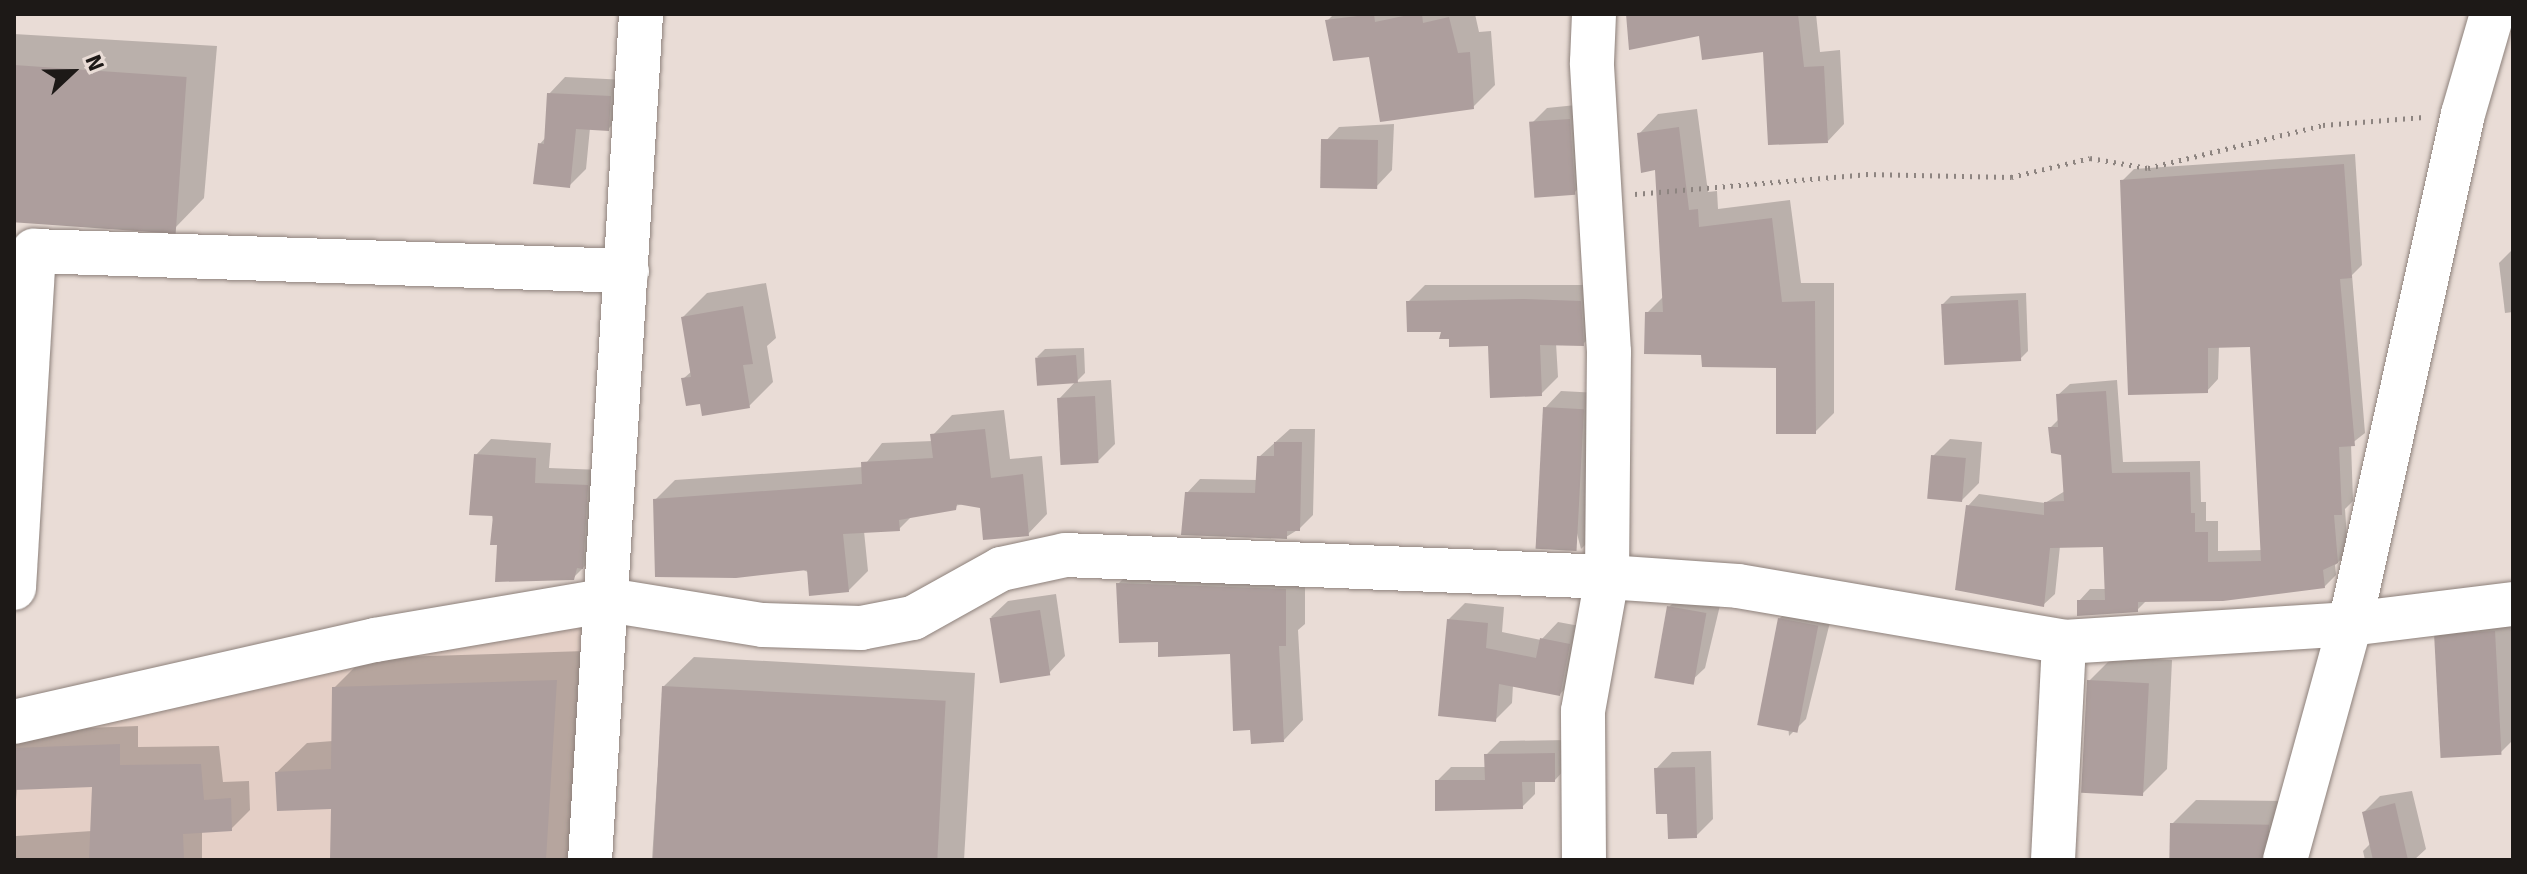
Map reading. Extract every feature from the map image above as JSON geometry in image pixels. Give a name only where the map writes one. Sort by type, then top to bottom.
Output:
[{"type":"street","points":[[590,860],[641,14]]},
{"type":"street","points":[[1584,860],[1583,711],[1607,577],[1609,352],[1592,62],[1594,14]]},
{"type":"street","points":[[2285,860],[2350,624],[2463,114],[2492,14]]},
{"type":"street","points":[[14,588],[34,251],[627,271]]},
{"type":"street","points":[[14,722],[375,640],[608,600],[763,625],[861,628],[913,618],[1001,569],[1065,555],[1607,577],[1738,586],[2064,642],[2350,624],[2513,604]]},
{"type":"street","points":[[2053,860],[2064,642]]},
{"type":"path","points":[[1602,197],[1866,174],[2011,177],[2090,158],[2148,168],[2323,125],[2463,114]]},
{"type":"shaded area","points":[[608,600],[597,860],[14,860],[14,738]]},
{"type":"building","points":[[1374,14],[1375,22],[1413,14],[1422,14],[1423,23],[1449,17],[1458,53],[1470,52],[1474,109],[1380,122],[1369,57],[1333,61],[1325,20]]},
{"type":"building","points":[[1626,14],[1798,14],[1804,67],[1824,66],[1828,143],[1768,145],[1763,52],[1702,60],[1699,36],[1629,50]]},
{"type":"building","points":[[14,65],[187,77],[176,234],[14,222]]},
{"type":"building","points":[[547,93],[611,96],[609,131],[576,129],[570,188],[533,184],[538,143],[544,144]]},
{"type":"building","points":[[1570,119],[1575,195],[1534,198],[1529,122]]},
{"type":"building","points":[[1679,127],[1689,210],[1698,209],[1699,227],[1772,218],[1782,302],[1815,301],[1816,434],[1776,434],[1776,368],[1702,367],[1701,355],[1644,354],[1645,312],[1663,312],[1655,170],[1641,173],[1637,133]]},
{"type":"building","points":[[1321,139],[1378,140],[1377,189],[1320,188]]},
{"type":"building","points":[[2344,164],[2352,278],[2340,279],[2355,446],[2339,447],[2342,515],[2334,515],[2338,563],[2323,570],[2325,588],[2223,601],[2138,602],[2138,612],[2077,616],[2077,600],[2105,600],[2103,547],[2050,548],[2044,607],[1955,590],[1966,505],[2044,515],[2044,502],[2064,501],[2061,455],[2051,453],[2048,427],[2058,427],[2056,394],[2106,391],[2112,473],[2190,472],[2191,513],[2195,513],[2195,532],[2208,532],[2208,562],[2261,561],[2250,347],[2208,348],[2208,393],[2128,395],[2120,180]]},
{"type":"building","points":[[2018,300],[2021,361],[1944,365],[1941,304]]},
{"type":"building","points":[[1406,301],[1581,301],[1584,346],[1540,345],[1542,396],[1490,398],[1488,346],[1449,347],[1449,339],[1439,339],[1441,332],[1407,332]]},
{"type":"building","points":[[743,306],[753,364],[743,365],[750,408],[702,416],[700,404],[686,406],[681,378],[691,377],[681,317]]},
{"type":"building","points":[[1076,355],[1078,383],[1037,386],[1035,358]]},
{"type":"building","points":[[1095,396],[1099,463],[1061,465],[1057,398]]},
{"type":"building","points":[[1543,407],[1584,409],[1577,551],[1536,549]]},
{"type":"building","points":[[985,429],[991,478],[1023,474],[1029,536],[983,540],[980,508],[957,504],[956,510],[899,520],[900,531],[843,534],[849,592],[809,596],[807,570],[736,578],[655,577],[653,499],[862,484],[861,462],[933,458],[930,434]]},
{"type":"building","points":[[1274,442],[1302,442],[1300,531],[1287,531],[1287,539],[1181,535],[1185,492],[1255,493],[1257,456],[1274,456]]},
{"type":"building","points":[[474,454],[536,458],[535,483],[588,485],[583,569],[577,568],[574,580],[495,582],[497,545],[490,545],[493,516],[469,515]]},
{"type":"building","points":[[1931,455],[1966,458],[1962,502],[1927,499]]},
{"type":"building","points":[[1116,583],[1286,589],[1286,646],[1279,646],[1284,742],[1251,744],[1250,730],[1233,731],[1230,654],[1158,657],[1158,642],[1119,643]]},
{"type":"building","points":[[1667,606],[1706,613],[1694,685],[1654,678]]},
{"type":"building","points":[[1040,610],[1050,675],[1000,683],[990,618]]},
{"type":"building","points":[[1778,618],[1818,626],[1797,733],[1757,725]]},
{"type":"building","points":[[1447,619],[1488,623],[1486,648],[1536,658],[1540,638],[1570,644],[1560,696],[1499,684],[1496,722],[1438,716]]},
{"type":"building","points":[[2495,631],[2501,755],[2441,758],[2434,634]]},
{"type":"building","points":[[557,680],[546,860],[330,860],[331,809],[277,811],[275,772],[331,769],[332,687]]},
{"type":"building","points":[[2087,680],[2149,683],[2143,796],[2081,793]]},
{"type":"building","points":[[662,686],[946,701],[937,860],[653,860]]},
{"type":"building","points":[[120,744],[120,765],[201,764],[204,800],[231,798],[232,831],[183,834],[184,860],[89,860],[92,787],[14,790],[14,748]]},
{"type":"building","points":[[1555,753],[1555,782],[1522,782],[1523,809],[1435,811],[1435,780],[1485,780],[1484,754]]},
{"type":"building","points":[[1695,767],[1697,838],[1668,839],[1667,814],[1656,814],[1654,768]]},
{"type":"building","points":[[2395,803],[2408,860],[2373,860],[2362,812]]},
{"type":"building","points":[[2170,823],[2269,825],[2268,860],[2169,860]]}]
